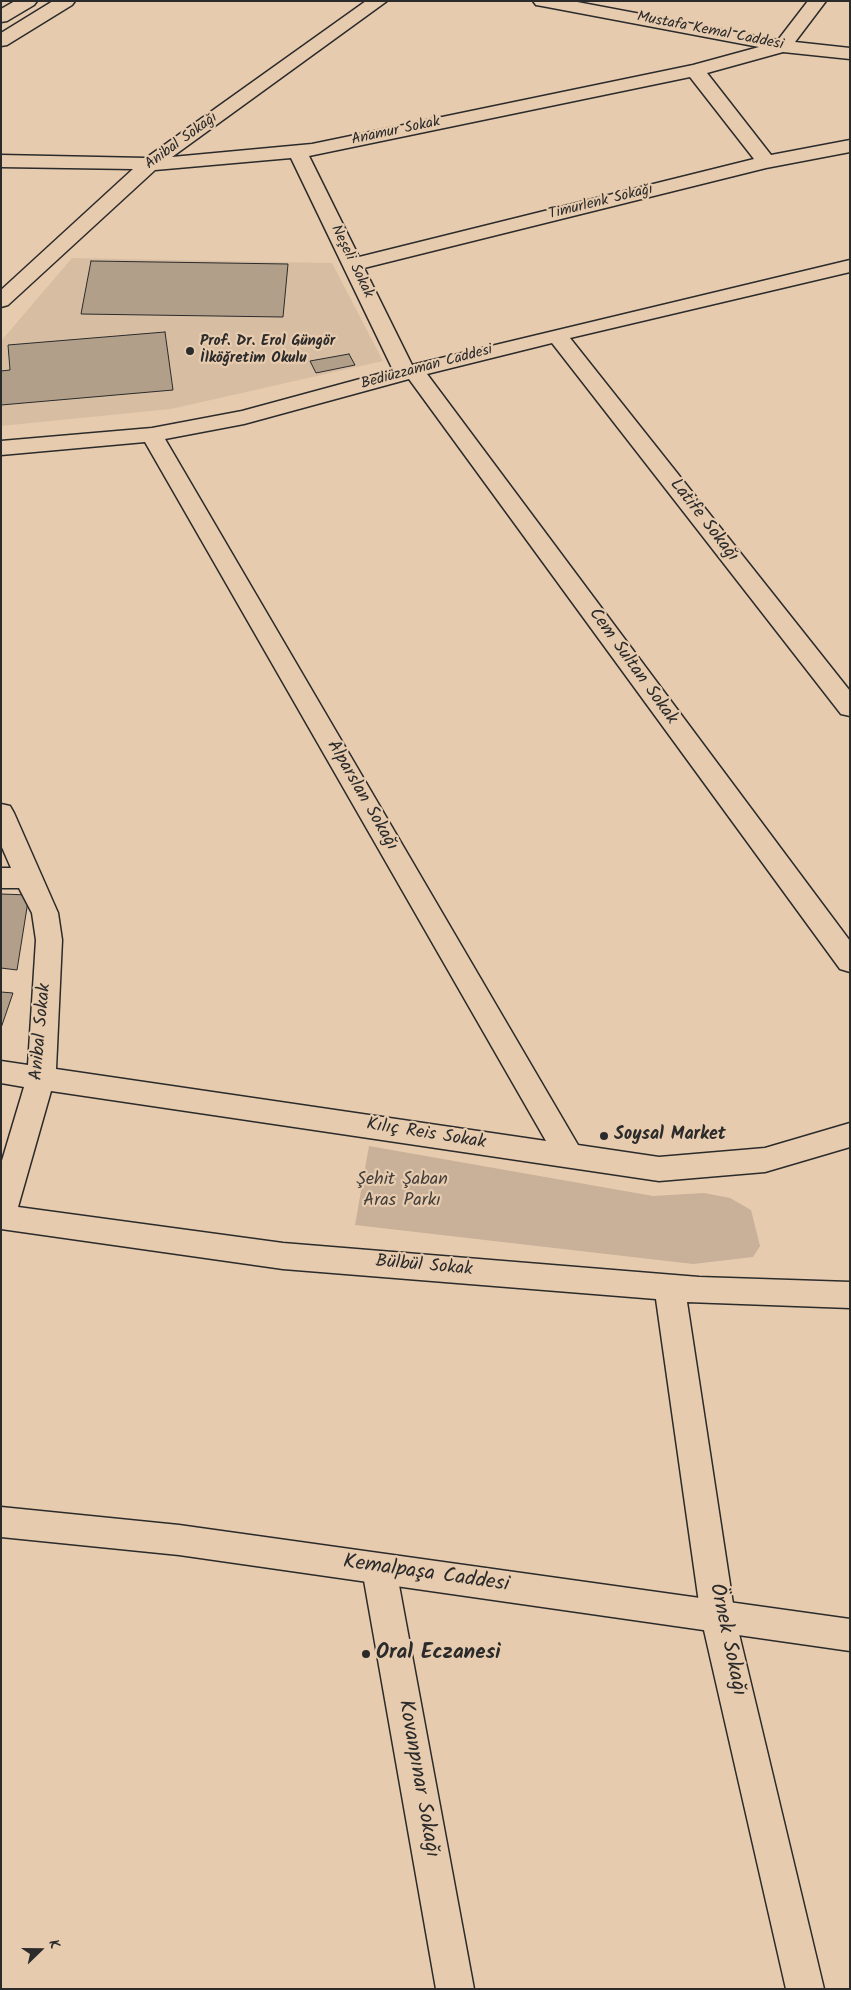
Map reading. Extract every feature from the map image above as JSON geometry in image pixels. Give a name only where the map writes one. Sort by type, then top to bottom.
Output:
[{"type":"street","points":[[1,17],[28,1]]},
{"type":"street","points":[[1,41],[66,1]]},
{"type":"street","name":"Anibal Sokağı","points":[[1,301],[150,164],[378,1]]},
{"type":"street","name":"Mustafa Kemal Caddesi","points":[[542,1],[589,5],[783,46],[850,54]]},
{"type":"street","points":[[783,46],[817,1]]},
{"type":"street","name":"Anamur Sokak","points":[[1,161],[150,164],[312,150],[695,70],[783,46]]},
{"type":"street","points":[[695,70],[766,162]]},
{"type":"street","name":"Timurlenk Sokağı","points":[[352,264],[766,162],[850,146]]},
{"type":"street","name":"Neşeli Sokak","points":[[297,151],[352,264],[409,372]]},
{"type":"street","name":"Bediüzzaman Caddesi","points":[[1,448],[152,435],[244,417],[409,372],[557,335],[850,266]]},
{"type":"street","name":"Latife Sokağı","points":[[557,335],[850,708]]},
{"type":"street","name":"Cem Sultan Sokak","points":[[409,372],[850,962]]},
{"type":"street","name":"Alparslan Sokağı","points":[[152,435],[570,1157]]},
{"type":"street","points":[[1,813],[28,878],[1,878]]},
{"type":"street","name":"Anibal Sokak","points":[[1,1217],[41,1077],[49,940],[45,913],[28,878]]},
{"type":"street","name":"Kılıç Reis Sokak","points":[[1,1072],[659,1169],[765,1160],[850,1135]]},
{"type":"street","name":"Bülbül Sokak","points":[[1,1217],[283,1256],[699,1290],[850,1295]]},
{"type":"street","name":"Örnek Sokağı","points":[[670,1288],[718,1617],[805,1989]]},
{"type":"street","name":"Kemalpaşa Caddesi","points":[[1,1522],[179,1540],[850,1635]]},
{"type":"street","name":"Kovanpınar Sokağı","points":[[380,1569],[456,1989]]},
{"type":"shaded area","name":"Prof. Dr. Erol Güngör İlköğretim Okulu","points":[[72,258],[332,263],[383,361],[171,409],[1,426],[1,341]]},
{"type":"green space","name":"Şehit Şaban Aras Parkı","points":[[369,1146],[653,1196],[704,1193],[730,1198],[751,1210],[760,1246],[753,1257],[693,1264],[355,1225]]},
{"type":"building","points":[[91,261],[288,264],[283,317],[81,314]]},
{"type":"building","points":[[165,332],[173,390],[1,405],[1,371],[10,370],[8,345]]},
{"type":"building","points":[[349,354],[355,365],[316,373],[310,361]]},
{"type":"building","points":[[1,894],[29,895],[17,970],[1,968]]},
{"type":"building","points":[[1,992],[13,993],[1,1028]]},
{"type":"place","name":"Prof. Dr. Erol Güngör İlköğretim Okulu","points":[[190,351]]},
{"type":"place","name":"Soysal Market","points":[[604,1136]]},
{"type":"place","name":"Oral Eczanesi","points":[[366,1654]]}]
